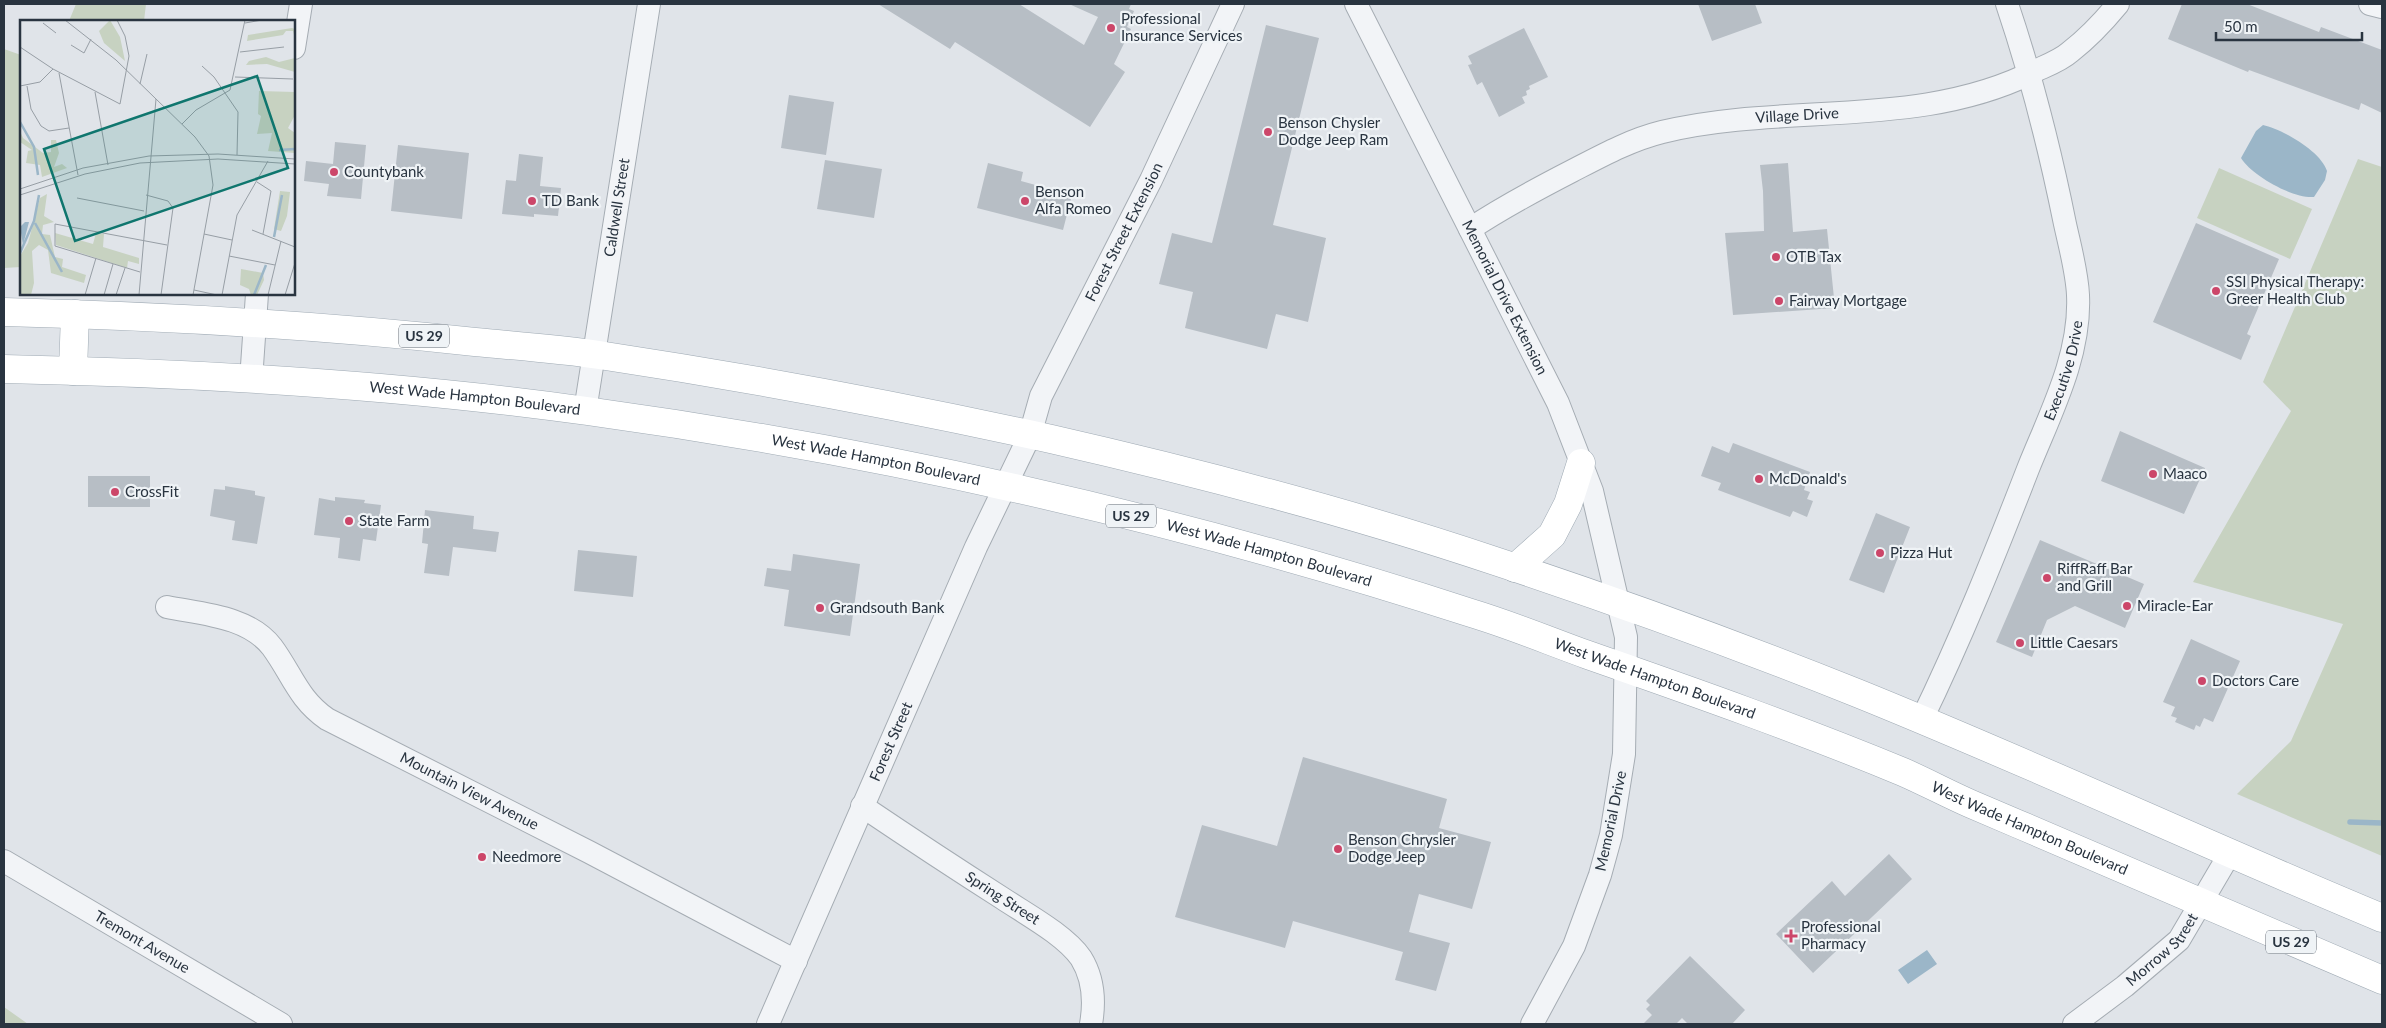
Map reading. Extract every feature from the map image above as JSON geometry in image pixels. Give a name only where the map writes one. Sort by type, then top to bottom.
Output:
[{"type":"main road","name":"US 29","points":[[4,312],[255,323],[428,337],[593,354],[817,391],[1030,435],[1167,466],[1317,506],[1515,568],[1736,646],[1921,721],[2382,918]]},
{"type":"main road","points":[[73,370],[75,314]]},
{"type":"main road","name":"West Wade Hampton Boulevard","points":[[4,369],[73,370],[251,380],[412,392],[585,411],[794,444],[917,468],[1153,521],[1301,561],[1476,614],[1709,696],[1908,774],[1960,799],[2200,904],[2382,980]]},
{"type":"main road","points":[[1515,568],[1552,535],[1568,504],[1582,463]]},
{"type":"street","points":[[295,42],[301,4]]},
{"type":"street","name":"Caldwell Street","points":[[585,411],[649,4]]},
{"type":"street","name":"Forest Street Extension","points":[[1018,461],[1030,435],[1041,396],[1151,180],[1233,4]]},
{"type":"street","name":"Memorial Drive Extension","points":[[1356,4],[1558,403],[1592,491],[1618,604]]},
{"type":"street","name":"Executive Drive","points":[[1921,721],[2003,535],[2058,395],[2074,339],[2078,295],[2076,277],[2058,188],[2007,4]]},
{"type":"street","name":"Village Drive","points":[[1470,229],[1508,203],[1602,155],[1634,141],[1663,132],[1712,123],[1910,107],[1961,99],[2003,87],[2071,52],[2106,19],[2118,4]]},
{"type":"street","points":[[2370,4],[2382,7]]},
{"type":"street","points":[[251,380],[257,295]]},
{"type":"street","name":"Forest Street","points":[[768,1024],[976,547],[1018,461]]},
{"type":"street","name":"Memorial Drive","points":[[1532,1024],[1574,946],[1597,884],[1611,835],[1624,754],[1626,637],[1618,604]]},
{"type":"street","name":"Mountain View Avenue","points":[[167,607],[230,620],[253,630],[271,646],[305,700],[327,719],[589,852],[796,961]]},
{"type":"street","name":"Spring Street","points":[[862,806],[1038,922],[1069,946],[1081,958],[1090,978],[1095,1001],[1091,1024]]},
{"type":"street","name":"Morrow Street","points":[[2074,1024],[2125,986],[2179,940],[2229,854]]},
{"type":"street","name":"Tremont Avenue","points":[[4,860],[281,1024]]},
{"type":"green space","points":[[76,4],[146,4],[144,20],[69,20]]},
{"type":"green space","points":[[4,49],[20,55],[20,267],[4,268]]},
{"type":"green space","points":[[2358,159],[2382,167],[2382,856],[2237,794],[2291,741],[2343,624],[2193,582],[2291,411],[2263,382]]},
{"type":"green space","points":[[2219,168],[2312,209],[2290,259],[2197,218]]},
{"type":"green space","points":[[4,1007],[28,1024],[4,1024]]},
{"type":"water","points":[[2263,125],[2280,131],[2300,142],[2323,163],[2327,171],[2325,180],[2314,197],[2296,194],[2274,185],[2254,172],[2241,158],[2256,131]]},
{"type":"water","points":[[1927,950],[1937,964],[1908,984],[1898,970]]},
{"type":"building","points":[[878,4],[1019,4],[1084,45],[1098,17],[1069,4],[1131,4],[1129,9],[1134,11],[1127,27],[1131,29],[1114,64],[1125,72],[1090,127],[955,42],[950,49]]},
{"type":"building","points":[[1698,4],[1755,4],[1762,23],[1712,41]]},
{"type":"building","points":[[2182,4],[2247,4],[2319,32],[2321,27],[2382,50],[2382,113],[2361,103],[2359,110],[2249,70],[2248,72],[2168,39]]},
{"type":"building","name":"Benson Chysler Dodge Jeep Ram","points":[[1266,25],[1319,38],[1273,225],[1326,238],[1308,322],[1276,314],[1267,349],[1185,328],[1193,292],[1159,284],[1172,233],[1212,243]]},
{"type":"building","points":[[1524,28],[1548,77],[1529,86],[1530,89],[1526,91],[1527,95],[1522,97],[1525,103],[1499,117],[1482,82],[1477,85],[1468,65],[1472,64],[1468,56]]},
{"type":"building","points":[[789,95],[834,102],[826,155],[781,148]]},
{"type":"building","name":"Countybank","points":[[335,142],[366,145],[361,199],[327,196],[329,184],[304,181],[306,161],[333,164]]},
{"type":"building","points":[[398,145],[469,153],[462,219],[391,211]]},
{"type":"building","name":"TD Bank","points":[[519,154],[543,157],[540,186],[561,188],[558,216],[534,214],[534,217],[502,214],[506,180],[516,181]]},
{"type":"building","points":[[825,160],[882,169],[874,218],[817,209]]},
{"type":"building","name":"Benson Alfa Romeo","points":[[988,163],[1023,172],[1021,181],[1072,195],[1063,230],[977,208]]},
{"type":"building","points":[[1788,163],[1793,232],[1827,229],[1835,308],[1733,315],[1725,233],[1764,231],[1760,165]]},
{"type":"building","name":"SSI Physical Therapy: Greer Health Club","points":[[2196,223],[2279,259],[2247,334],[2251,336],[2241,360],[2153,322]]},
{"type":"building","name":"Maaco","points":[[2120,431],[2205,468],[2184,514],[2101,481]]},
{"type":"building","name":"McDonald's","points":[[1733,443],[1810,472],[1804,490],[1810,492],[1807,499],[1813,501],[1807,517],[1793,511],[1790,517],[1718,490],[1721,483],[1701,476],[1712,446],[1729,453]]},
{"type":"building","points":[[88,476],[150,476],[150,507],[88,507]]},
{"type":"building","points":[[225,486],[255,491],[255,495],[265,497],[257,544],[232,540],[235,521],[210,516],[214,489],[225,490]]},
{"type":"building","points":[[335,497],[365,500],[364,503],[381,505],[376,541],[363,539],[360,561],[338,558],[340,538],[314,535],[319,498],[335,501]]},
{"type":"building","points":[[425,510],[474,516],[473,529],[499,532],[496,552],[453,547],[449,576],[424,573],[428,544],[422,543]]},
{"type":"building","name":"Pizza Hut","points":[[1876,513],[1910,527],[1884,593],[1849,580]]},
{"type":"building","points":[[2040,540],[2144,584],[2125,628],[2075,606],[2047,620],[2032,657],[1996,642]]},
{"type":"building","points":[[578,550],[637,556],[633,597],[574,591]]},
{"type":"building","name":"Grandsouth Bank","points":[[793,554],[860,564],[850,636],[784,626],[789,590],[764,586],[767,568],[791,571]]},
{"type":"building","name":"Doctors Care","points":[[2191,639],[2240,661],[2213,722],[2204,718],[2200,727],[2196,725],[2194,730],[2175,722],[2177,718],[2171,716],[2175,707],[2163,702]]},
{"type":"building","points":[[1303,757],[1447,799],[1439,828],[1491,842],[1472,909],[1419,894],[1409,932],[1450,943],[1436,991],[1395,980],[1403,952],[1293,921],[1285,948],[1175,917],[1202,825],[1277,846]]},
{"type":"building","points":[[1889,854],[1912,879],[1813,973],[1776,934],[1832,881],[1845,896]]},
{"type":"building","points":[[1690,956],[1745,1010],[1732,1024],[1688,1024],[1682,1018],[1676,1024],[1643,1024],[1652,1015],[1646,1009],[1650,1005],[1646,1001]]},
{"type":"waterway","points":[[2350,822],[2382,823]]},
{"type":"place","name":"Professional Insurance Services","points":[[1111,28]]},
{"type":"place","name":"Benson Chysler Dodge Jeep Ram","points":[[1268,132]]},
{"type":"place","name":"Countybank","points":[[334,172]]},
{"type":"place","name":"TD Bank","points":[[532,201]]},
{"type":"place","name":"Benson Alfa Romeo","points":[[1025,201]]},
{"type":"place","name":"OTB Tax","points":[[1776,257]]},
{"type":"place","name":"SSI Physical Therapy: Greer Health Club","points":[[2216,291]]},
{"type":"place","name":"Fairway Mortgage","points":[[1779,301]]},
{"type":"place","name":"Maaco","points":[[2153,474]]},
{"type":"place","name":"McDonald's","points":[[1759,479]]},
{"type":"place","name":"CrossFit","points":[[115,492]]},
{"type":"place","name":"State Farm","points":[[349,521]]},
{"type":"place","name":"Pizza Hut","points":[[1880,553]]},
{"type":"place","name":"RiffRaff Bar and Grill","points":[[2047,578]]},
{"type":"place","name":"Miracle-Ear","points":[[2127,606]]},
{"type":"place","name":"Grandsouth Bank","points":[[820,608]]},
{"type":"place","name":"Little Caesars","points":[[2020,643]]},
{"type":"place","name":"Doctors Care","points":[[2202,681]]},
{"type":"place","name":"Benson Chrysler Dodge Jeep","points":[[1338,849]]},
{"type":"place","name":"Needmore","points":[[482,857]]},
{"type":"place","name":"Professional Pharmacy","points":[[1791,936]]}]
